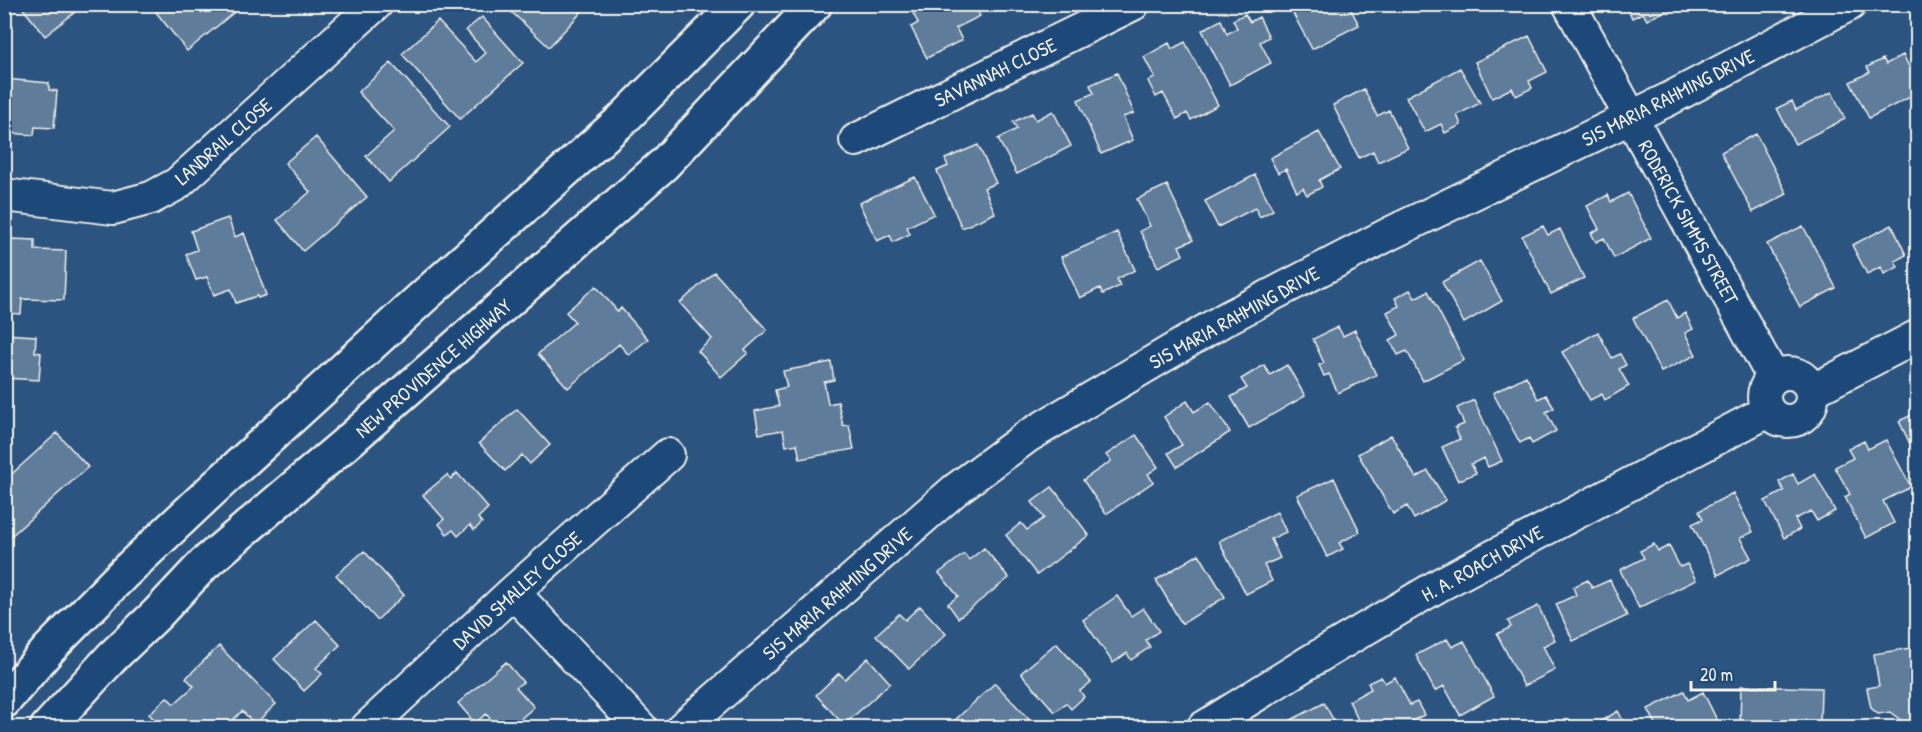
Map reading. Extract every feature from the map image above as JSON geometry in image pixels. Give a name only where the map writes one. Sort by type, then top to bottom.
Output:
[{"type":"highway","points":[[4,701],[49,649],[124,573],[424,296],[622,120],[738,4]]},
{"type":"highway","name":"NEW PROVIDENCE HIGHWAY","points":[[47,728],[204,564],[369,424],[664,164],[815,4]]},
{"type":"street","name":"LANDRAIL CLOSE","points":[[4,195],[113,208],[151,198],[177,184],[376,4]]},
{"type":"street","name":"SAVANNAH CLOSE","points":[[856,140],[1133,4]]},
{"type":"street","name":"RODERICK SIMMS STREET","points":[[1569,4],[1773,377]]},
{"type":"street","name":"SIS MARIA RAHMING DRIVE","points":[[682,728],[955,490],[1028,436],[1227,318],[1390,233],[1667,100],[1850,4]]},
{"type":"street","points":[[1812,391],[1917,336]]},
{"type":"street","points":[[1780,373],[1796,374],[1803,378],[1812,391],[1812,400],[1809,410],[1802,417],[1793,421],[1784,421],[1774,418],[1767,411],[1763,397],[1768,382],[1773,377],[1780,373]]},
{"type":"street","name":"H. A. ROACH DRIVE","points":[[1203,728],[1309,662],[1441,585],[1767,411]]},
{"type":"street","name":"DAVID SMALLEY CLOSE","points":[[367,728],[513,592],[668,455]]},
{"type":"street","points":[[513,592],[641,728]]},
{"type":"street","points":[[646,728],[661,723],[675,728]]},
{"type":"building","points":[[23,4],[85,4],[45,36],[21,6]]},
{"type":"building","points":[[165,4],[244,4],[187,51],[156,12]]},
{"type":"building","points":[[503,4],[586,4],[587,6],[549,47]]},
{"type":"building","points":[[926,4],[974,4],[980,16],[956,28],[962,40],[927,58],[911,27],[918,23],[912,11]]},
{"type":"building","points":[[1288,4],[1348,4],[1359,25],[1312,49]]},
{"type":"building","points":[[1626,4],[1678,5],[1647,20],[1643,13],[1632,18]]},
{"type":"building","points":[[1245,14],[1250,22],[1259,17],[1269,37],[1260,42],[1271,63],[1230,85],[1202,30],[1221,20],[1227,34],[1237,28],[1233,20]]},
{"type":"building","points":[[482,17],[523,63],[460,119],[402,54],[438,21],[476,62],[486,53],[466,30]]},
{"type":"building","points":[[1529,36],[1547,72],[1529,81],[1532,88],[1516,96],[1512,88],[1492,98],[1475,62]]},
{"type":"building","points":[[1185,42],[1218,105],[1191,120],[1187,113],[1177,119],[1163,93],[1156,97],[1148,81],[1155,78],[1144,57],[1169,43],[1172,49]]},
{"type":"building","points":[[1903,55],[1918,84],[1918,93],[1869,118],[1850,82],[1870,72],[1867,67],[1883,59],[1886,64]]},
{"type":"building","points":[[391,63],[450,127],[389,182],[366,156],[394,131],[358,92]]},
{"type":"building","points":[[1460,68],[1480,103],[1457,115],[1461,125],[1445,133],[1441,124],[1425,132],[1406,97]]},
{"type":"building","points":[[1117,73],[1134,113],[1123,117],[1133,140],[1101,154],[1078,100],[1094,93],[1090,85]]},
{"type":"building","points":[[4,79],[49,83],[49,90],[57,91],[54,128],[35,127],[34,135],[9,133],[10,125],[4,124]]},
{"type":"building","points":[[1364,89],[1377,116],[1389,110],[1408,148],[1378,162],[1373,151],[1359,158],[1333,105]]},
{"type":"building","points":[[1832,92],[1845,119],[1795,144],[1777,108],[1792,101],[1796,110]]},
{"type":"building","points":[[1053,111],[1071,146],[1017,174],[998,139],[1017,129],[1013,122],[1032,113],[1036,120]]},
{"type":"building","points":[[1319,132],[1340,169],[1319,180],[1322,187],[1307,195],[1303,188],[1297,192],[1286,169],[1278,173],[1270,158]]},
{"type":"building","points":[[1756,134],[1787,194],[1753,212],[1721,152]]},
{"type":"building","points":[[316,137],[367,197],[303,251],[277,220],[310,192],[285,163]]},
{"type":"building","points":[[978,145],[996,183],[984,188],[995,213],[962,228],[937,171],[948,166],[945,159]]},
{"type":"building","points":[[1255,175],[1273,210],[1260,217],[1255,208],[1218,227],[1205,201]]},
{"type":"building","points":[[915,177],[934,214],[907,227],[910,234],[893,242],[890,235],[877,241],[859,203]]},
{"type":"building","points":[[1167,185],[1193,240],[1179,246],[1183,255],[1158,267],[1140,231],[1150,226],[1137,199]]},
{"type":"building","points":[[1628,193],[1651,238],[1614,258],[1604,238],[1596,242],[1591,233],[1599,229],[1587,206],[1608,195],[1611,202]]},
{"type":"building","points":[[228,218],[235,237],[244,233],[266,295],[236,303],[231,289],[214,295],[207,277],[196,280],[186,254],[197,250],[191,231]]},
{"type":"building","points":[[1892,225],[1906,255],[1895,261],[1898,267],[1884,274],[1881,267],[1867,274],[1852,245]]},
{"type":"building","points":[[1543,226],[1548,235],[1560,229],[1584,278],[1551,294],[1522,236]]},
{"type":"building","points":[[1803,226],[1836,288],[1800,307],[1767,244]]},
{"type":"building","points":[[1117,232],[1135,270],[1117,279],[1120,286],[1103,294],[1100,288],[1080,298],[1061,257]]},
{"type":"building","points":[[11,239],[35,240],[35,250],[66,251],[64,300],[22,299],[21,314],[4,313],[4,267],[10,267]]},
{"type":"building","points":[[1480,261],[1502,301],[1464,323],[1442,282]]},
{"type":"building","points":[[714,272],[767,330],[745,350],[748,353],[721,377],[698,351],[712,339],[680,303]]},
{"type":"building","points":[[596,286],[618,312],[621,308],[648,339],[629,355],[619,344],[568,388],[538,354],[575,322],[566,312]]},
{"type":"building","points":[[1410,290],[1415,298],[1428,291],[1464,360],[1423,381],[1407,351],[1398,355],[1390,340],[1399,335],[1387,312],[1399,306],[1395,298]]},
{"type":"building","points":[[1668,300],[1677,318],[1685,313],[1693,329],[1685,333],[1696,355],[1661,372],[1633,318]]},
{"type":"building","points":[[1338,327],[1343,336],[1355,330],[1376,375],[1338,393],[1329,374],[1324,376],[1319,365],[1324,363],[1313,339]]},
{"type":"building","points":[[1598,332],[1612,358],[1620,354],[1626,365],[1619,369],[1629,386],[1605,400],[1602,394],[1590,400],[1562,352]]},
{"type":"building","points":[[4,334],[36,336],[35,352],[41,353],[39,380],[4,378]]},
{"type":"building","points":[[831,362],[834,380],[824,382],[828,404],[838,402],[843,426],[849,425],[854,449],[800,459],[797,444],[786,446],[783,430],[759,434],[755,411],[779,406],[775,390],[787,387],[783,371]]},
{"type":"building","points":[[1264,365],[1270,375],[1287,365],[1305,396],[1249,428],[1231,397],[1247,388],[1241,379]]},
{"type":"building","points":[[1526,376],[1538,399],[1546,395],[1554,408],[1546,412],[1556,431],[1532,444],[1529,438],[1520,443],[1493,393]]},
{"type":"building","points":[[1474,400],[1502,461],[1488,467],[1484,458],[1471,464],[1476,473],[1458,481],[1442,447],[1460,439],[1455,428],[1464,424],[1457,408]]},
{"type":"building","points":[[1187,401],[1194,412],[1210,402],[1230,432],[1177,467],[1168,453],[1182,445],[1164,417]]},
{"type":"building","points":[[517,409],[550,445],[530,464],[522,455],[505,471],[479,443]]},
{"type":"building","points":[[1918,412],[1918,453],[1915,454],[1899,421]]},
{"type":"building","points":[[57,433],[88,467],[10,537],[4,531],[4,481]]},
{"type":"building","points":[[1136,435],[1158,467],[1148,474],[1153,482],[1106,514],[1083,480],[1111,461],[1106,455]]},
{"type":"building","points":[[1391,435],[1416,478],[1428,471],[1446,500],[1414,519],[1407,506],[1393,514],[1358,454]]},
{"type":"building","points":[[1886,440],[1911,487],[1883,501],[1894,523],[1866,538],[1845,497],[1850,494],[1835,467],[1853,458],[1848,449],[1864,441],[1868,449]]},
{"type":"building","points":[[457,473],[488,508],[478,518],[482,523],[474,530],[470,525],[458,536],[453,530],[447,534],[439,524],[444,519],[423,495],[447,475],[451,479]]},
{"type":"building","points":[[1793,474],[1798,484],[1815,474],[1835,511],[1817,521],[1811,511],[1795,519],[1800,529],[1784,538],[1765,501],[1784,491],[1779,482]]},
{"type":"building","points":[[1334,478],[1360,532],[1339,543],[1343,549],[1327,557],[1297,495]]},
{"type":"building","points":[[1052,487],[1089,535],[1037,575],[1006,535],[1021,523],[1027,530],[1044,518],[1032,502]]},
{"type":"building","points":[[1733,493],[1753,532],[1740,538],[1751,558],[1718,575],[1692,524],[1703,519],[1699,511]]},
{"type":"building","points":[[1277,512],[1286,532],[1271,539],[1280,558],[1264,565],[1272,581],[1246,594],[1219,541]]},
{"type":"building","points":[[1654,544],[1658,551],[1669,546],[1680,567],[1687,564],[1696,580],[1639,608],[1620,570],[1644,558],[1640,551]]},
{"type":"building","points":[[984,548],[1009,578],[958,618],[948,604],[958,596],[939,573],[964,554],[969,560]]},
{"type":"building","points":[[364,551],[404,595],[377,620],[336,575]]},
{"type":"building","points":[[1199,554],[1225,597],[1182,624],[1156,580]]},
{"type":"building","points":[[1588,580],[1592,588],[1610,580],[1627,616],[1573,641],[1556,604],[1576,595],[1573,587]]},
{"type":"building","points":[[1117,596],[1131,616],[1143,608],[1159,631],[1146,640],[1150,647],[1131,660],[1127,653],[1113,663],[1083,620]]},
{"type":"building","points":[[920,606],[946,634],[909,669],[876,635],[899,614],[905,620]]},
{"type":"building","points":[[1538,606],[1555,640],[1543,646],[1555,670],[1524,686],[1497,634],[1511,627],[1508,621]]},
{"type":"building","points":[[316,620],[340,645],[316,668],[322,674],[304,691],[274,659]]},
{"type":"building","points":[[1447,639],[1452,647],[1464,641],[1494,696],[1460,715],[1444,686],[1435,691],[1416,655]]},
{"type":"building","points":[[1056,643],[1091,682],[1080,691],[1084,697],[1071,709],[1066,703],[1055,712],[1021,673]]},
{"type":"building","points":[[219,646],[276,704],[255,724],[242,711],[225,728],[219,728],[216,724],[212,728],[162,728],[149,714],[167,697],[174,704],[194,686],[186,678]]},
{"type":"building","points":[[1917,647],[1918,728],[1911,728],[1890,712],[1878,714],[1871,708],[1867,688],[1879,686],[1874,654]]},
{"type":"building","points":[[868,658],[890,683],[844,725],[816,695],[839,673],[845,679]]},
{"type":"building","points":[[506,662],[523,682],[516,687],[534,707],[510,728],[498,728],[486,714],[475,723],[458,703]]},
{"type":"building","points":[[1381,677],[1385,683],[1395,677],[1410,705],[1417,702],[1424,715],[1412,721],[1416,728],[1362,728],[1349,701],[1371,689],[1368,683]]},
{"type":"building","points":[[995,683],[1037,728],[960,728],[954,721]]},
{"type":"building","points":[[1741,686],[1821,688],[1820,727],[1740,724]]},
{"type":"building","points":[[1684,691],[1688,700],[1703,692],[1719,724],[1711,728],[1658,728],[1648,709]]},
{"type":"building","points":[[1324,703],[1338,728],[1295,728],[1291,720]]},
{"type":"building","points":[[1618,711],[1627,728],[1605,728],[1601,721]]}]
